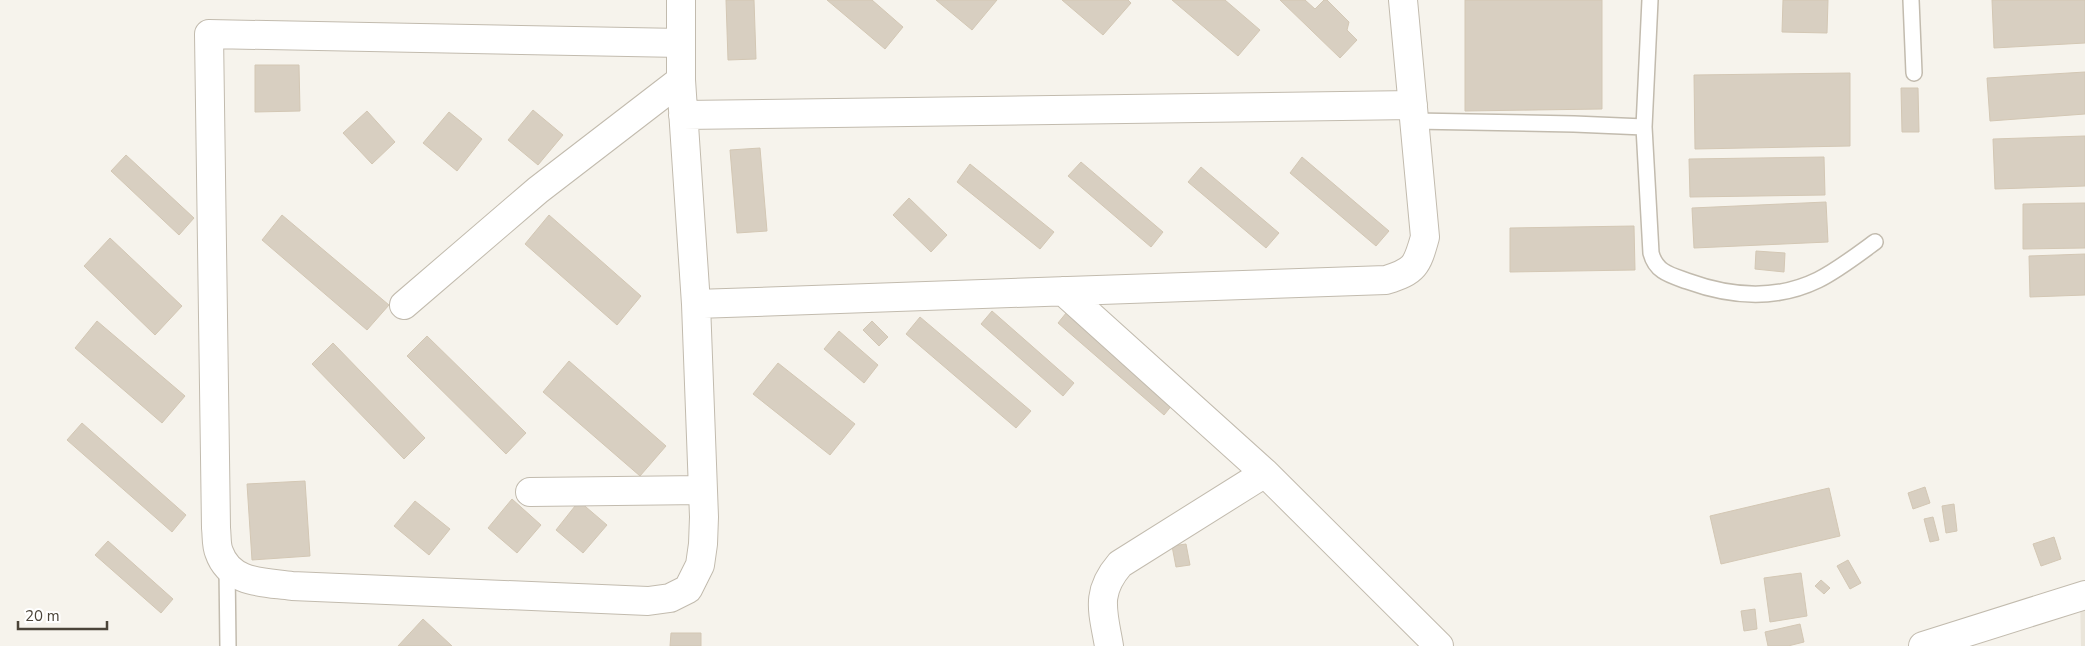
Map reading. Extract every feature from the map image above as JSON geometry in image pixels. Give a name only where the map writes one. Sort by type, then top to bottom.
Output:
[{"type":"street","points":[[681,0],[681,43],[681,80],[696,304],[703,544],[700,565],[688,589],[670,598],[648,601],[292,586],[242,579],[227,567],[218,551],[216,528],[209,34],[681,43]]},
{"type":"street","points":[[696,304],[1386,280],[1406,273],[1419,260],[1425,237],[1403,0]]},
{"type":"street","points":[[404,305],[538,190],[681,80]]},
{"type":"street","points":[[683,115],[1413,113]]},
{"type":"street","points":[[1063,291],[1265,473],[1438,646]]},
{"type":"street","points":[[1109,646],[1103,597],[1105,584],[1120,564],[1265,473]]},
{"type":"street","points":[[530,492],[702,490]]},
{"type":"street","points":[[1923,646],[2085,595]]},
{"type":"lane","points":[[1650,0],[1644,127],[1652,253],[1658,269],[1666,274],[1720,292],[1740,295],[1771,294],[1789,291],[1820,279],[1875,242]]},
{"type":"lane","points":[[1911,0],[1914,73]]},
{"type":"lane","points":[[1413,113],[1644,127]]},
{"type":"lane","points":[[227,567],[228,646]]},
{"type":"shaded area","points":[[2085,580],[2085,646],[2081,646],[2080,597],[2081,581]]},
{"type":"building","points":[[726,0],[754,0],[756,59],[728,60]]},
{"type":"building","points":[[827,0],[872,0],[903,27],[885,49]]},
{"type":"building","points":[[936,0],[997,0],[972,30]]},
{"type":"building","points":[[1062,0],[1128,0],[1131,3],[1103,35]]},
{"type":"building","points":[[1172,0],[1225,0],[1260,30],[1238,56]]},
{"type":"building","points":[[1280,0],[1305,0],[1315,9],[1324,0],[1327,0],[1349,22],[1347,30],[1357,40],[1340,58]]},
{"type":"building","points":[[1465,0],[1602,0],[1602,109],[1465,111]]},
{"type":"building","points":[[1783,0],[1828,0],[1827,33],[1782,32]]},
{"type":"building","points":[[1992,0],[2085,0],[2085,43],[1994,48]]},
{"type":"building","points":[[255,65],[299,65],[300,111],[255,112]]},
{"type":"building","points":[[2085,72],[2085,114],[1990,121],[1987,78]]},
{"type":"building","points":[[1850,73],[1850,146],[1695,149],[1694,75]]},
{"type":"building","points":[[1901,88],[1918,88],[1919,132],[1902,132]]},
{"type":"building","points":[[533,110],[563,135],[538,165],[508,140]]},
{"type":"building","points":[[367,111],[395,142],[372,164],[343,133]]},
{"type":"building","points":[[449,112],[482,139],[457,171],[423,143]]},
{"type":"building","points":[[2085,136],[2085,186],[1995,189],[1993,139]]},
{"type":"building","points":[[760,148],[767,231],[737,233],[730,150]]},
{"type":"building","points":[[126,155],[194,218],[179,235],[111,171]]},
{"type":"building","points":[[1302,157],[1389,231],[1376,246],[1290,173]]},
{"type":"building","points":[[1824,157],[1825,195],[1690,197],[1689,159]]},
{"type":"building","points":[[1081,162],[1163,232],[1151,247],[1068,176]]},
{"type":"building","points":[[970,164],[1054,232],[1040,249],[957,182]]},
{"type":"building","points":[[1201,167],[1279,233],[1266,248],[1188,182]]},
{"type":"building","points":[[909,198],[947,235],[931,252],[893,215]]},
{"type":"building","points":[[1826,202],[1828,242],[1694,248],[1692,208]]},
{"type":"building","points":[[2085,203],[2085,248],[2023,249],[2023,204]]},
{"type":"building","points":[[282,215],[389,305],[367,330],[262,240]]},
{"type":"building","points":[[549,215],[641,296],[617,325],[525,244]]},
{"type":"building","points":[[1634,226],[1635,270],[1510,272],[1510,228]]},
{"type":"building","points":[[110,238],[182,306],[155,335],[84,266]]},
{"type":"building","points":[[1756,251],[1785,253],[1784,272],[1755,269]]},
{"type":"building","points":[[2085,254],[2085,295],[2030,297],[2029,256]]},
{"type":"building","points":[[1071,307],[1177,399],[1164,415],[1058,323]]},
{"type":"building","points":[[992,311],[1074,383],[1063,396],[981,324]]},
{"type":"building","points":[[920,317],[1031,411],[1016,428],[906,334]]},
{"type":"building","points":[[97,321],[185,396],[162,423],[75,348]]},
{"type":"building","points":[[872,321],[888,337],[879,346],[863,330]]},
{"type":"building","points":[[839,331],[878,365],[864,383],[824,349]]},
{"type":"building","points":[[427,336],[526,433],[506,454],[407,356]]},
{"type":"building","points":[[333,343],[425,438],[404,459],[312,364]]},
{"type":"building","points":[[569,361],[666,446],[640,476],[543,392]]},
{"type":"building","points":[[778,363],[855,424],[830,455],[753,394]]},
{"type":"building","points":[[82,423],[186,515],[172,532],[67,440]]},
{"type":"building","points":[[305,481],[310,556],[252,560],[247,484]]},
{"type":"building","points":[[1925,487],[1930,503],[1913,509],[1908,493]]},
{"type":"building","points":[[1829,488],[1840,536],[1721,564],[1710,516]]},
{"type":"building","points":[[512,499],[541,525],[517,553],[488,528]]},
{"type":"building","points":[[415,501],[450,529],[429,555],[394,526]]},
{"type":"building","points":[[579,501],[607,525],[583,553],[556,530]]},
{"type":"building","points":[[1954,504],[1957,531],[1946,533],[1942,506]]},
{"type":"building","points":[[1933,517],[1939,540],[1930,542],[1924,519]]},
{"type":"building","points":[[2054,537],[2061,559],[2041,566],[2033,544]]},
{"type":"building","points":[[108,541],[173,599],[161,613],[95,555]]},
{"type":"building","points":[[1186,544],[1190,565],[1176,567],[1172,546]]},
{"type":"building","points":[[1848,560],[1861,583],[1850,589],[1837,566]]},
{"type":"building","points":[[1801,573],[1807,616],[1770,622],[1764,578]]},
{"type":"building","points":[[1821,580],[1830,588],[1824,594],[1815,586]]},
{"type":"building","points":[[1755,609],[1757,629],[1744,631],[1741,611]]},
{"type":"building","points":[[423,619],[452,646],[398,646]]},
{"type":"building","points":[[1800,624],[1804,642],[1788,646],[1768,646],[1765,632]]},
{"type":"building","points":[[671,633],[701,633],[701,646],[670,646]]}]
